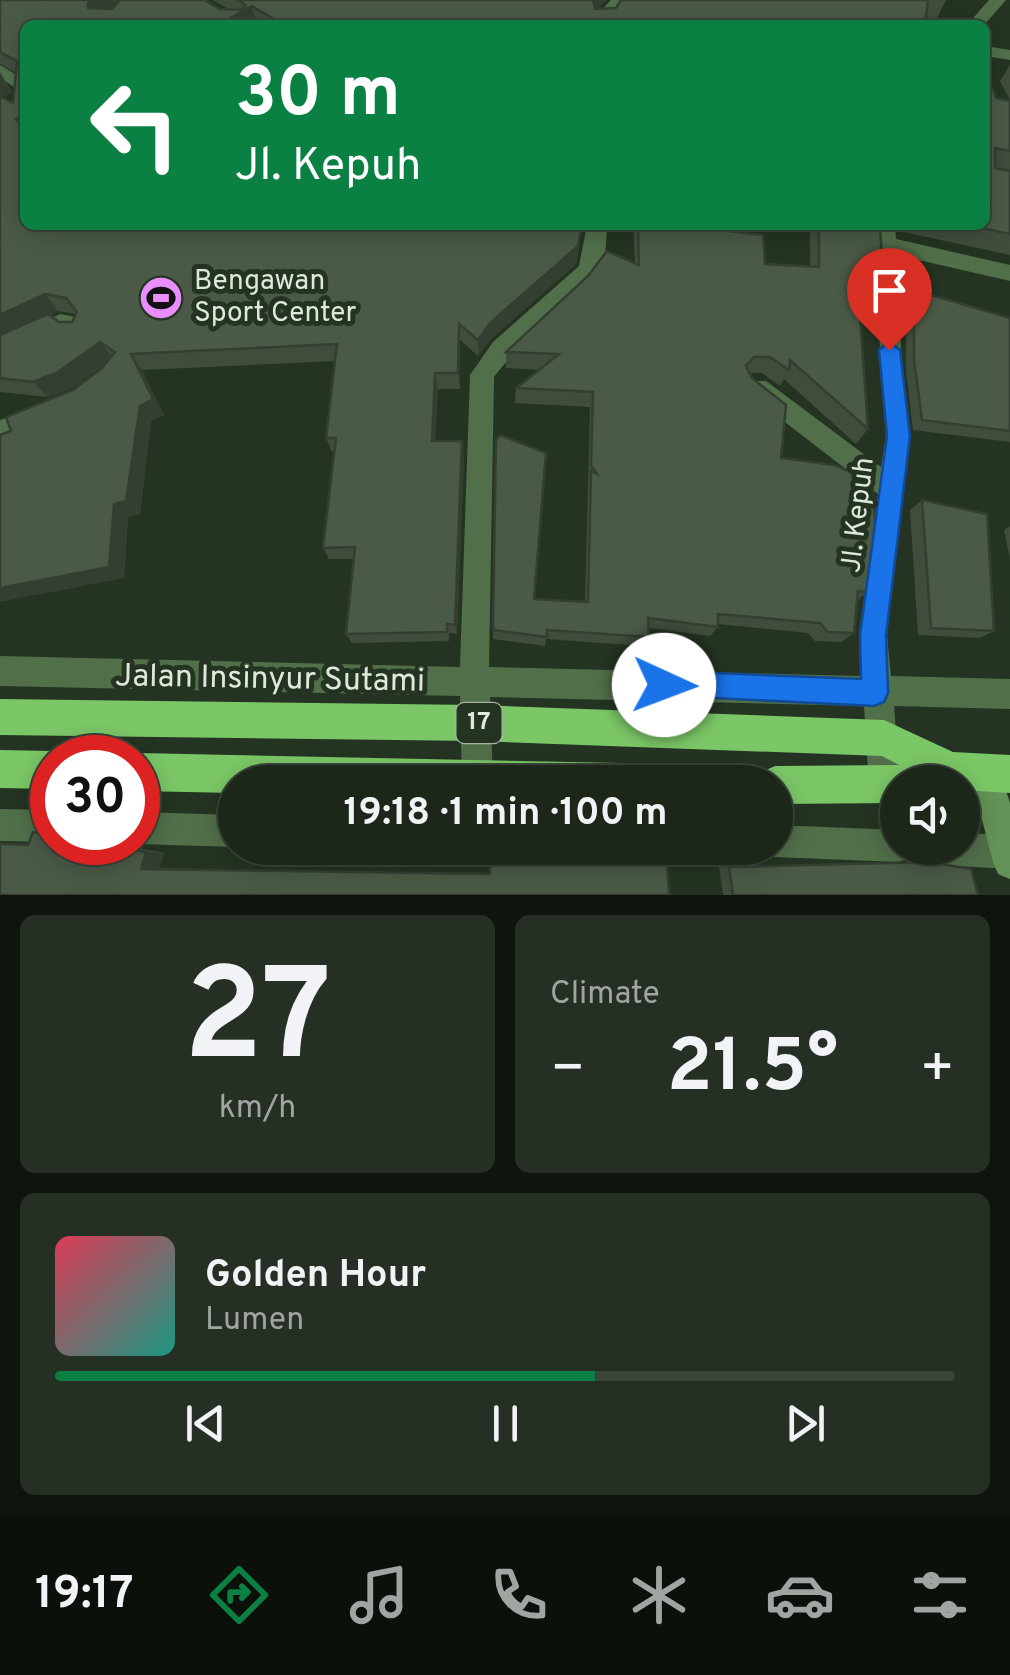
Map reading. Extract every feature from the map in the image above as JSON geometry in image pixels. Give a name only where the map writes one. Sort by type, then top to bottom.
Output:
[{"type":"highway","name":"Jalan Insinyur Sutami","points":[[0,717],[476,723],[884,738],[982,773]]},
{"type":"highway","points":[[0,769],[30,770]]},
{"type":"highway","name":"17","points":[[160,773],[218,774]]},
{"type":"highway","points":[[793,785],[880,784]]},
{"type":"street","points":[[601,20],[620,0]]},
{"type":"street","points":[[980,20],[998,0]]},
{"type":"street","points":[[477,765],[474,678],[482,376],[501,350],[587,272],[594,260],[597,230]]},
{"type":"street","points":[[884,234],[1010,273]]},
{"type":"street","name":"Jl. Kepuh","points":[[884,234],[898,436],[873,635],[874,693],[891,765]]},
{"type":"street","points":[[754,384],[894,491]]},
{"type":"street","points":[[0,670],[270,678],[474,678],[874,693],[1010,694]]},
{"type":"street","points":[[265,720],[270,678]]},
{"type":"street","points":[[741,688],[749,734]]},
{"type":"street","points":[[980,853],[1009,855],[982,773]]},
{"type":"street","points":[[0,824],[30,825]]},
{"type":"street","points":[[160,829],[218,830]]},
{"type":"street","points":[[793,843],[880,845]]},
{"type":"lane","points":[[0,352],[60,320],[70,321],[79,331]]},
{"type":"lane","points":[[0,428],[52,406]]},
{"type":"building","points":[[0,0],[92,0],[88,8],[112,9],[120,0],[204,0],[220,9],[242,10],[246,5],[237,0],[593,0],[595,9],[616,8],[621,0],[928,0],[926,20],[276,20],[252,6],[227,20],[20,20],[20,117],[16,119],[20,123],[20,230],[581,230],[578,246],[490,323],[478,340],[459,324],[458,373],[435,373],[432,441],[462,441],[455,625],[447,624],[447,632],[346,634],[355,547],[323,548],[336,438],[326,438],[337,344],[131,354],[153,399],[140,406],[126,501],[114,504],[109,567],[0,588],[0,435],[11,431],[6,417],[73,390],[102,368],[115,352],[100,342],[58,372],[33,382],[0,378],[0,335],[48,314],[59,322],[72,322],[77,312],[66,298],[45,294],[0,315],[0,96],[13,103],[17,61],[0,52]]},
{"type":"building","points":[[990,88],[996,98],[1010,101],[1010,151],[995,148],[995,168],[1010,171],[1010,234],[990,230]]},
{"type":"building","points":[[638,230],[720,230],[763,235],[765,264],[819,267],[819,230],[880,230],[884,295],[858,289],[868,429],[790,360],[789,370],[770,357],[754,357],[746,366],[752,378],[786,405],[781,458],[834,465],[872,480],[876,533],[868,592],[858,591],[854,633],[828,632],[820,623],[718,614],[718,627],[648,618],[649,637],[547,630],[547,637],[493,630],[496,440],[500,435],[546,453],[534,599],[588,602],[591,471],[597,474],[591,465],[593,392],[516,388],[559,354],[506,352],[588,276],[607,251],[639,265]]},
{"type":"building","points":[[914,290],[1010,318],[1010,431],[922,420],[914,360]]},
{"type":"building","points":[[922,500],[987,514],[994,631],[931,628]]},
{"type":"building","points":[[30,840],[30,865],[142,865],[141,869],[490,874],[490,865],[667,865],[669,895],[0,895],[0,844],[28,845]]},
{"type":"building","points":[[947,865],[971,869],[978,895],[733,895],[729,867]]},
{"type":"place","name":"Bengawan Sport Center","points":[[161,298]]},
{"type":"route","points":[[664,685],[874,693],[873,635],[898,436],[889,350]]}]
